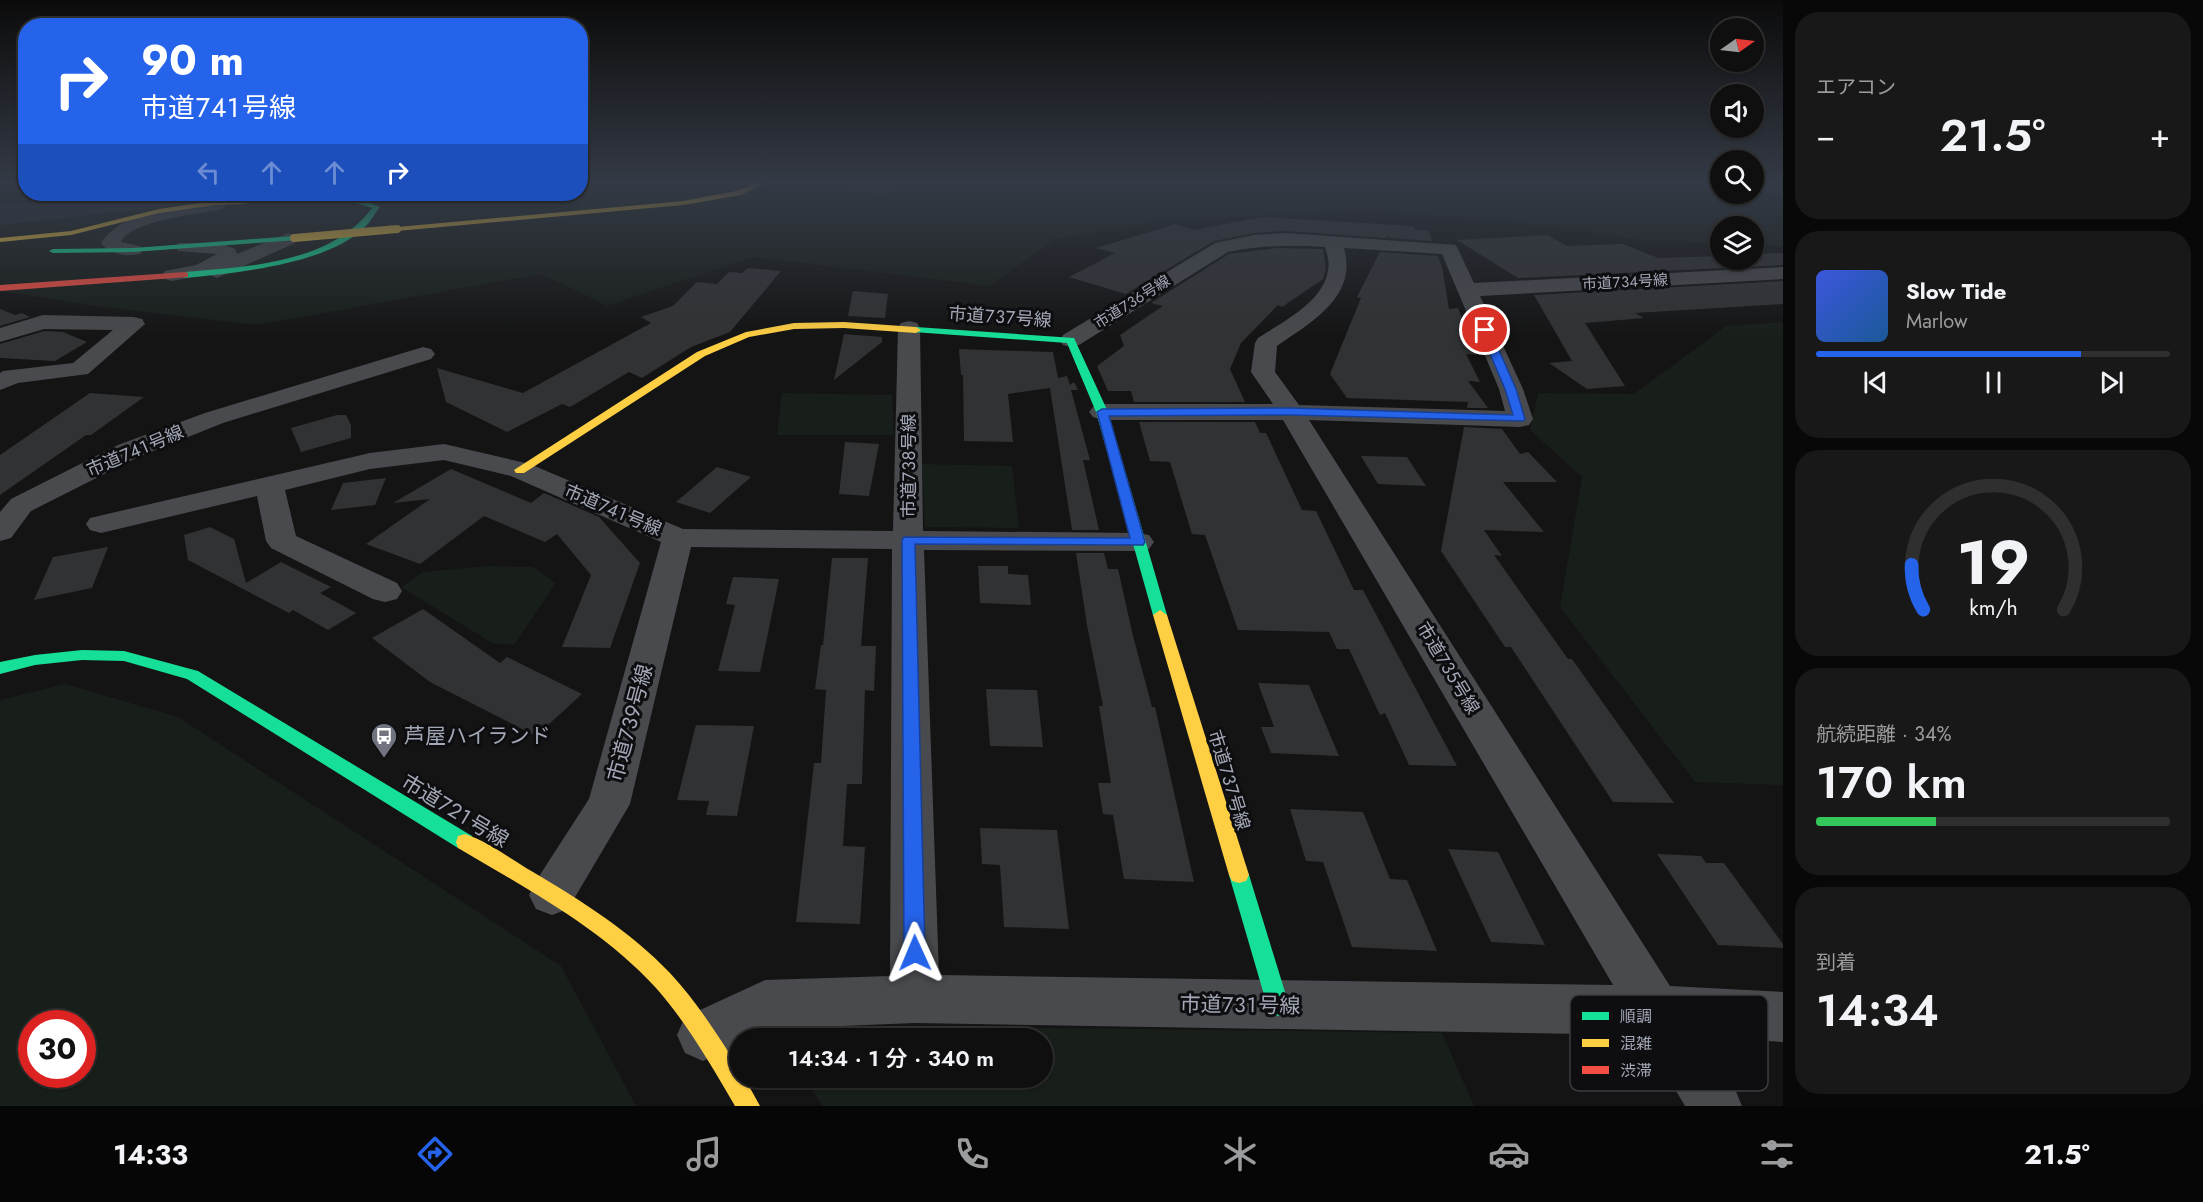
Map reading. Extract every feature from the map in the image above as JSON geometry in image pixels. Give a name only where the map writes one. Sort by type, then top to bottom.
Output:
[{"type":"street","points":[[0,240],[44,236]]},
{"type":"street","points":[[114,236],[110,243],[115,248],[133,250]]},
{"type":"street","points":[[0,250],[133,250],[319,236]]},
{"type":"street","points":[[0,288],[217,272],[269,264],[316,249],[347,236]]},
{"type":"street","points":[[217,272],[291,238]]},
{"type":"street","name":"市道７３６号線","points":[[1071,340],[1222,247],[1254,241],[1286,239],[1449,249],[1510,389],[1520,419],[1291,412],[1102,412]]},
{"type":"street","name":"市道７３５号線","points":[[1333,241],[1338,270],[1330,292],[1313,309],[1266,343],[1263,372],[1291,412],[1648,995]]},
{"type":"street","points":[[172,275],[209,266],[225,259],[228,253],[220,249],[185,247]]},
{"type":"street","name":"市道７３４号線","points":[[1468,290],[1783,273]]},
{"type":"street","points":[[0,335],[43,322],[134,324],[92,368],[12,376],[0,383]]},
{"type":"street","name":"市道７３７号線","points":[[520,470],[701,354],[746,335],[794,326],[843,325],[1071,340],[1102,412],[1138,542],[1278,1005]]},
{"type":"street","name":"市道７３８号線","points":[[909,328],[908,540],[915,999]]},
{"type":"street","name":"市道７４１号線","points":[[0,532],[21,506],[128,451],[214,418],[423,354]]},
{"type":"street","name":"市道７４１号線","points":[[101,524],[370,461],[444,452],[520,470],[678,538],[1138,542]]},
{"type":"street","points":[[269,485],[282,542],[385,591]]},
{"type":"street","name":"市道７３９号線","points":[[552,895],[609,804],[678,538]]},
{"type":"street","name":"市道７２１号線","points":[[0,668],[36,660],[103,655],[124,656],[192,675],[552,895],[608,933],[662,980],[703,1035],[748,1106]]},
{"type":"street","name":"市道７３１号線","points":[[703,1035],[765,1005],[915,999],[1570,1009]]},
{"type":"street","name":"市道７３１号線","points":[[1768,1016],[1783,1017]]},
{"type":"street","name":"市道７３５号線","points":[[1706,1091],[1715,1106]]},
{"type":"shaded area","points":[[0,236],[1075,236],[1055,239],[990,286],[753,257],[607,306],[541,274],[257,325],[95,306],[0,291]]},
{"type":"shaded area","points":[[1614,236],[1710,236],[1710,243],[1642,240]]},
{"type":"shaded area","points":[[1764,236],[1783,236],[1783,246],[1764,245]]},
{"type":"shaded area","points":[[1783,322],[1783,785],[1695,782],[1560,607],[1582,477],[1530,430],[1538,393],[1634,394],[1726,326]]},
{"type":"shaded area","points":[[782,393],[892,395],[894,435],[777,435]]},
{"type":"shaded area","points":[[922,464],[1012,466],[1019,528],[925,527]]},
{"type":"shaded area","points":[[486,566],[533,567],[556,583],[514,645],[492,643],[401,587],[423,572]]},
{"type":"shaded area","points":[[65,684],[178,717],[561,966],[636,1106],[0,1106],[0,700]]},
{"type":"shaded area","points":[[815,1025],[1050,1028],[807,1028]]},
{"type":"shaded area","points":[[1053,1028],[1442,1033],[1474,1106],[823,1106],[811,1088],[1053,1088]]},
{"type":"building","points":[[1137,236],[1241,236],[1214,241],[1126,294],[1069,277],[1115,253],[1096,248]]},
{"type":"building","points":[[1351,236],[1388,236],[1385,238]]},
{"type":"building","points":[[1389,236],[1430,236],[1432,241],[1388,238]]},
{"type":"building","points":[[1548,236],[1567,246],[1623,244],[1658,258],[1710,256],[1710,269],[1518,278],[1457,240]]},
{"type":"building","points":[[1277,248],[1323,249],[1326,269],[1323,279],[1282,307],[1278,305],[1241,343],[1230,369],[1245,402],[1134,402],[1131,391],[1108,391],[1097,366],[1124,346],[1120,335],[1163,306],[1151,303],[1229,254]]},
{"type":"building","points":[[1380,252],[1438,256],[1449,309],[1458,308],[1477,355],[1466,354],[1480,382],[1468,381],[1488,408],[1467,408],[1468,402],[1347,398],[1330,374],[1361,298],[1357,297]]},
{"type":"building","points":[[1783,253],[1783,265],[1764,266],[1764,254]]},
{"type":"building","points":[[748,268],[781,271],[730,332],[691,347],[642,378],[629,372],[570,407],[562,404],[507,432],[446,402],[437,368],[523,393],[651,323],[641,317],[673,306],[697,282],[717,284],[729,272],[742,273]]},
{"type":"building","points":[[1783,281],[1783,304],[1635,313],[1644,318],[1585,323],[1625,386],[1587,389],[1549,363],[1572,361],[1534,295]]},
{"type":"building","points":[[853,291],[888,294],[885,318],[848,316]]},
{"type":"building","points":[[0,309],[15,315],[22,313],[30,317],[0,326]]},
{"type":"building","points":[[44,331],[63,332],[87,342],[55,361],[0,358],[0,344]]},
{"type":"building","points":[[844,334],[882,337],[882,342],[834,380]]},
{"type":"building","points":[[959,349],[1053,352],[1058,378],[1067,376],[1070,385],[1074,382],[1078,390],[1071,390],[1090,460],[1083,460],[1099,530],[1072,530],[1050,388],[1008,394],[1013,442],[964,441],[963,375],[961,375]]},
{"type":"building","points":[[90,393],[144,397],[0,495],[0,455]]},
{"type":"building","points":[[337,415],[346,415],[351,425],[351,438],[301,452],[291,428]]},
{"type":"building","points":[[1139,422],[1255,422],[1260,433],[1266,433],[1302,510],[1316,511],[1354,590],[1363,590],[1457,766],[1409,765],[1385,713],[1380,715],[1349,649],[1337,649],[1329,632],[1238,630],[1205,535],[1192,534],[1170,462],[1150,461]]},
{"type":"building","points":[[1464,427],[1502,429],[1520,454],[1528,452],[1557,482],[1503,482],[1544,532],[1484,530],[1502,556],[1494,555],[1568,659],[1572,659],[1674,803],[1613,802],[1511,647],[1505,647],[1441,551]]},
{"type":"building","points":[[845,442],[879,444],[869,496],[839,494]]},
{"type":"building","points":[[1361,456],[1407,457],[1426,486],[1378,484]]},
{"type":"building","points":[[717,467],[751,477],[710,513],[676,502]]},
{"type":"building","points":[[451,469],[531,503],[544,493],[599,517],[640,563],[610,648],[562,647],[591,575],[557,534],[545,542],[484,516],[420,564],[366,544],[430,499],[393,503]]},
{"type":"building","points":[[386,478],[375,505],[331,510],[343,483]]},
{"type":"building","points":[[210,527],[234,539],[246,583],[281,562],[331,587],[320,593],[356,613],[328,630],[293,610],[289,613],[188,560],[184,535]]},
{"type":"building","points":[[108,547],[92,588],[34,600],[53,557]]},
{"type":"building","points":[[1076,553],[1104,553],[1108,569],[1118,569],[1152,707],[1155,707],[1194,882],[1124,879],[1113,815],[1103,814],[1098,783],[1111,783],[1099,706],[1103,706]]},
{"type":"building","points":[[832,558],[868,558],[861,646],[876,646],[874,691],[865,690],[862,784],[847,784],[843,846],[865,847],[860,924],[796,922],[814,763],[821,763],[826,690],[815,689],[821,645],[823,645]]},
{"type":"building","points":[[978,566],[1008,566],[1008,574],[1028,575],[1031,605],[980,603]]},
{"type":"building","points":[[733,577],[779,579],[760,672],[718,671],[735,605],[726,604]]},
{"type":"building","points":[[423,609],[500,663],[507,657],[582,694],[536,736],[430,682],[372,638]]},
{"type":"building","points":[[1258,683],[1309,685],[1339,756],[1271,753],[1261,727],[1274,727]]},
{"type":"building","points":[[986,689],[1037,690],[1043,747],[990,746]]},
{"type":"building","points":[[696,725],[754,726],[737,816],[706,815],[709,801],[677,800]]},
{"type":"building","points":[[1290,809],[1363,812],[1390,879],[1407,880],[1437,951],[1352,947],[1323,862],[1306,861]]},
{"type":"building","points":[[980,828],[1057,830],[1069,929],[1004,927],[1000,865],[982,864]]},
{"type":"building","points":[[1448,849],[1498,852],[1545,945],[1491,942]]},
{"type":"building","points":[[1657,854],[1701,856],[1706,863],[1724,863],[1783,944],[1783,948],[1718,945]]},
{"type":"traffic: fast","points":[[185,275],[233,270],[291,259],[319,250],[349,236]]},
{"type":"traffic: fast","points":[[53,251],[133,250],[294,238]]},
{"type":"traffic: fast","points":[[916,330],[1071,340],[1102,412],[1160,615]]},
{"type":"traffic: fast","points":[[0,668],[35,660],[82,655],[124,656],[192,675],[465,842]]},
{"type":"traffic: fast","points":[[1239,875],[1278,1005]]},
{"type":"traffic: slow","points":[[0,240],[44,236]]},
{"type":"traffic: slow","points":[[294,238],[321,236]]},
{"type":"traffic: slow","points":[[520,470],[701,354],[746,335],[794,326],[844,325],[916,330]]},
{"type":"traffic: slow","points":[[1160,615],[1239,875]]},
{"type":"traffic: slow","points":[[465,842],[595,922],[642,960],[663,981],[687,1011],[748,1106]]},
{"type":"traffic: jam","points":[[0,288],[185,275]]},
{"type":"place","name":"芦屋ハイランド","points":[[384,759]]},
{"type":"route","points":[[915,953],[908,540],[1138,542],[1102,412],[1291,412],[1520,419],[1485,330]]}]
